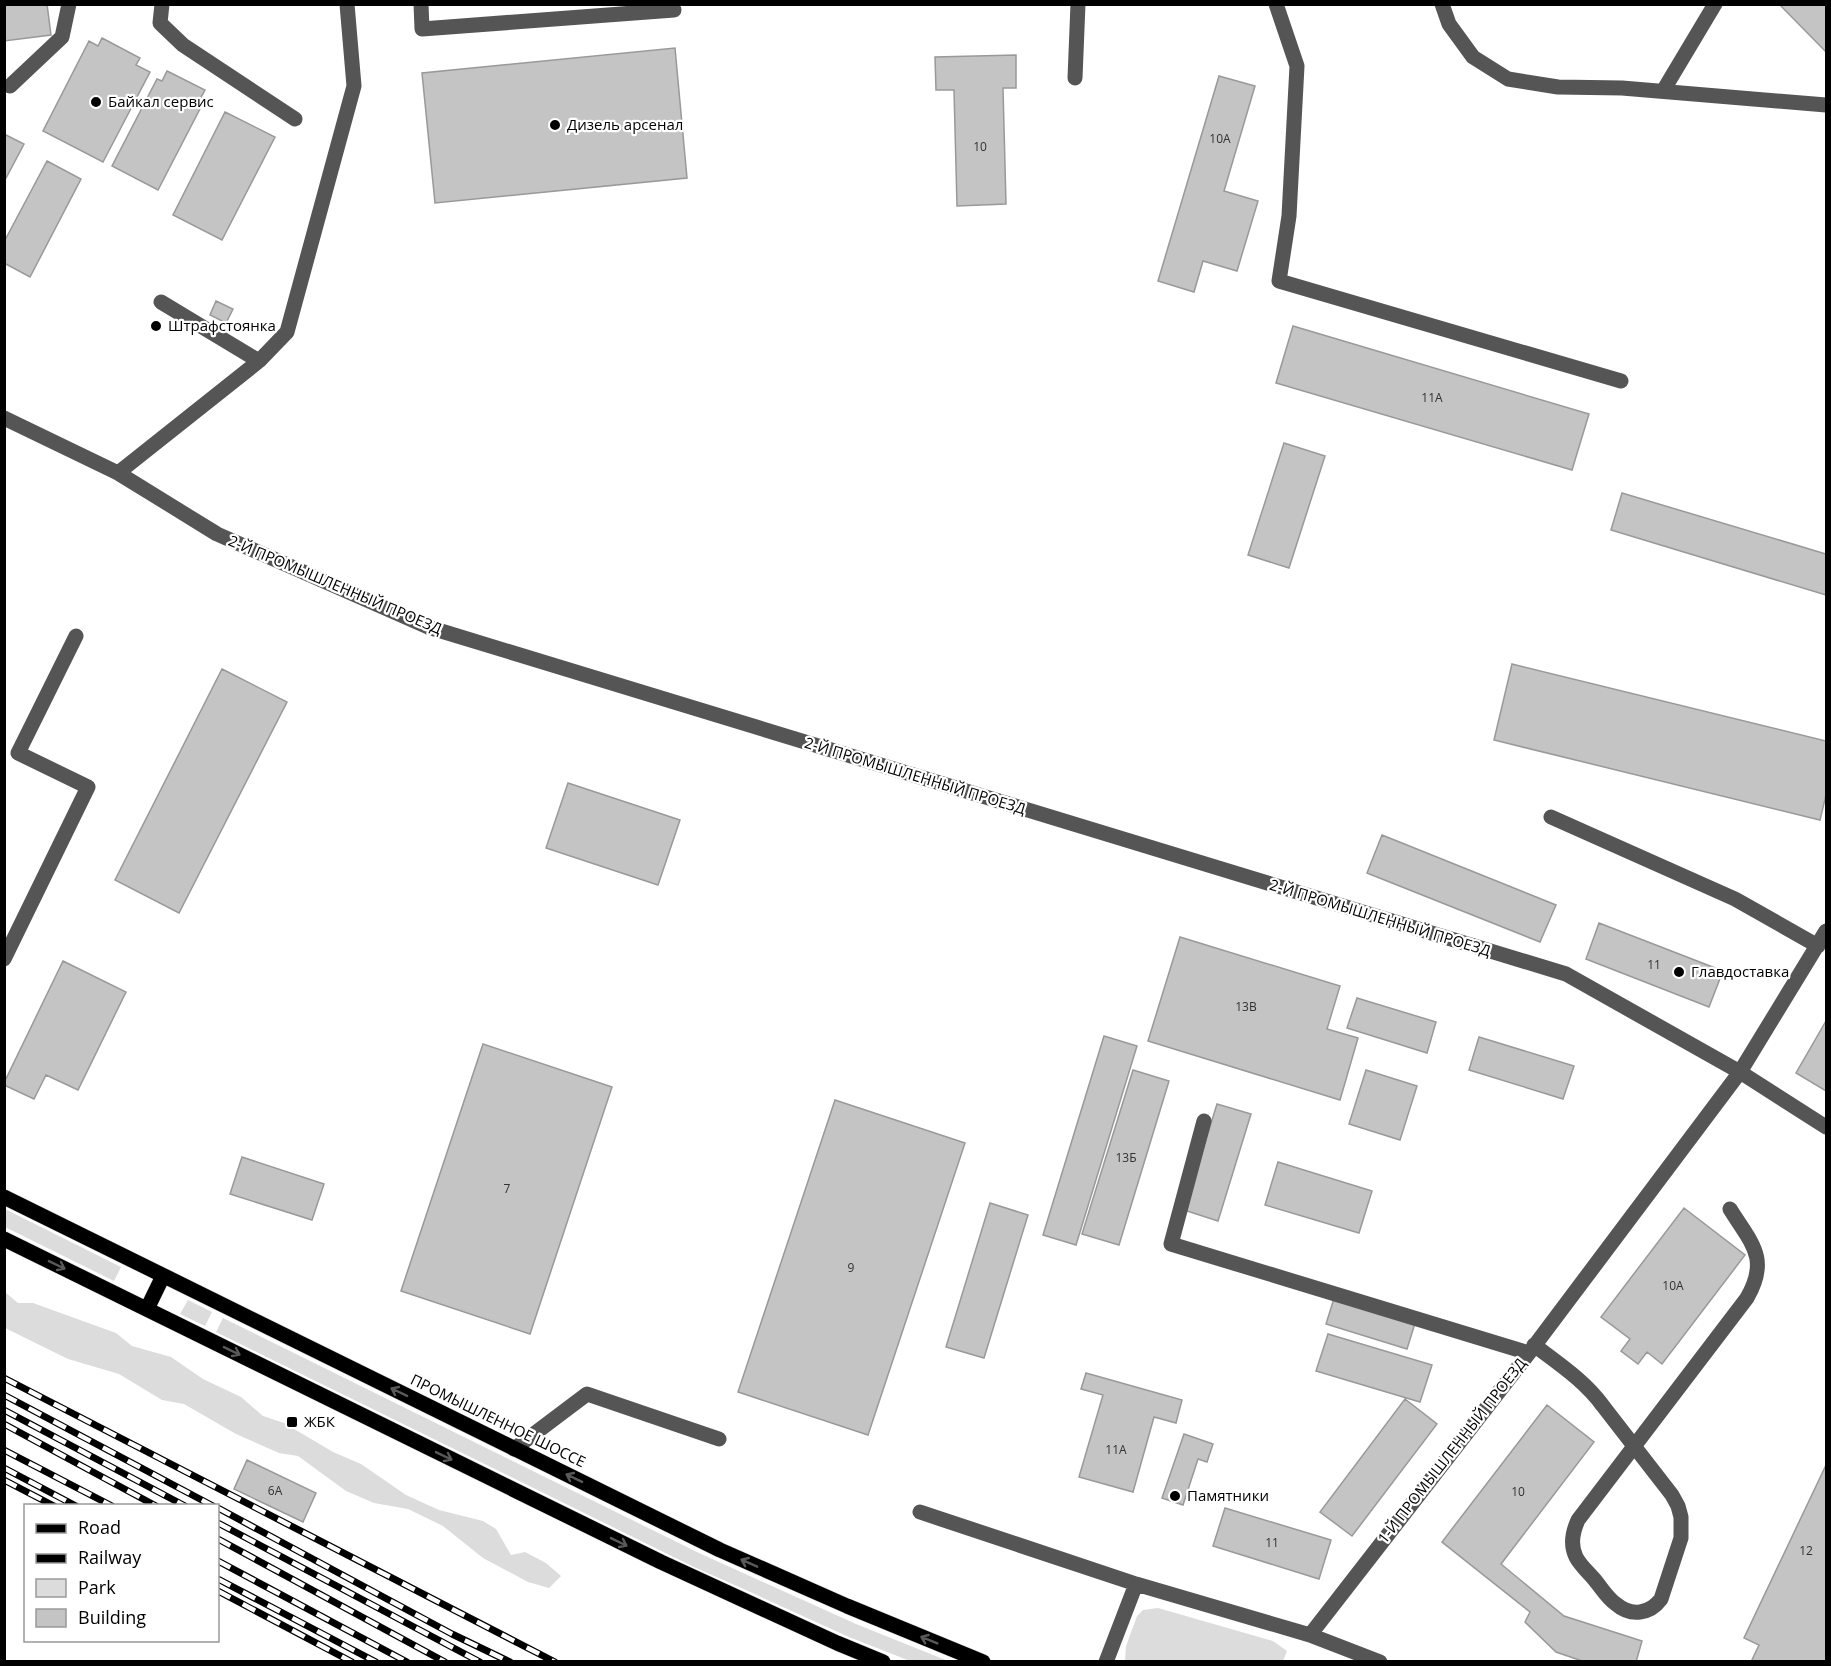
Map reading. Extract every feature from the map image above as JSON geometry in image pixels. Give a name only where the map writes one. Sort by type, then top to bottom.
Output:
[{"type":"main road","name":"ПРОМЫШЛЕННОЕ ШОССЕ","points":[[4,1197],[720,1550],[983,1662]]},
{"type":"main road","points":[[4,1239],[661,1563],[883,1662]]},
{"type":"main road","points":[[147,1310],[163,1276]]},
{"type":"lane","points":[[10,86],[62,37],[69,4]]},
{"type":"lane","points":[[162,4],[160,23],[183,45],[295,119]]},
{"type":"lane","points":[[118,474],[260,361],[287,332],[354,86],[347,4]]},
{"type":"lane","points":[[422,4],[422,29],[674,10]]},
{"type":"lane","points":[[1075,78],[1078,4]]},
{"type":"lane","points":[[1276,4],[1297,66],[1289,216],[1279,281],[1621,381]]},
{"type":"lane","points":[[1442,4],[1449,24],[1473,57],[1508,79],[1558,87],[1622,88],[1827,105]]},
{"type":"lane","points":[[1664,91],[1715,5]]},
{"type":"lane","points":[[161,302],[260,361]]},
{"type":"lane","name":"2-Й ПРОМЫШЛЕННЫЙ ПРОЕЗД","points":[[4,418],[118,474],[218,534],[428,627],[1566,974],[1740,1072],[1827,1127]]},
{"type":"lane","points":[[4,959],[88,787],[18,753],[76,636]]},
{"type":"lane","points":[[1551,817],[1735,899],[1818,946]]},
{"type":"lane","name":"1-Й ПРОМЫШЛЕННЫЙ ПРОЕЗД","points":[[1310,1635],[1532,1349],[1740,1072],[1827,931]]},
{"type":"lane","points":[[1204,1121],[1172,1244],[1532,1349],[1590,1390],[1634,1447],[1672,1495],[1678,1506],[1682,1527],[1681,1538],[1661,1599],[1647,1611],[1629,1611],[1613,1603],[1576,1557],[1573,1547],[1574,1529],[1578,1520],[1634,1447],[1748,1298],[1755,1284],[1758,1270],[1756,1251],[1730,1209]]},
{"type":"lane","points":[[514,1449],[588,1394],[719,1439]]},
{"type":"lane","points":[[920,1512],[1136,1584],[1310,1635],[1380,1662]]},
{"type":"lane","points":[[1106,1662],[1136,1584]]},
{"type":"green space","points":[[5,1209],[121,1267],[114,1281],[5,1227]]},
{"type":"green space","points":[[5,1292],[18,1303],[33,1303],[116,1333],[132,1346],[171,1357],[203,1379],[241,1397],[263,1416],[284,1423],[333,1452],[361,1464],[406,1495],[439,1510],[483,1521],[496,1529],[511,1555],[525,1552],[546,1563],[561,1576],[549,1588],[528,1582],[483,1558],[443,1526],[408,1509],[374,1503],[346,1491],[298,1456],[279,1453],[236,1434],[184,1404],[162,1400],[119,1374],[68,1359],[5,1328]]},
{"type":"green space","points":[[188,1300],[212,1312],[205,1326],[180,1314]]},
{"type":"green space","points":[[223,1318],[699,1553],[856,1624],[948,1661],[910,1661],[849,1637],[694,1567],[216,1332]]},
{"type":"green space","points":[[1158,1608],[1273,1641],[1287,1651],[1283,1661],[1125,1661],[1126,1646],[1137,1616],[1143,1610]]},
{"type":"building","points":[[4,4],[47,4],[51,35],[4,41]]},
{"type":"building","points":[[1779,4],[1826,4],[1826,52]]},
{"type":"building","name":"Байкал сервис","points":[[102,38],[140,58],[136,65],[150,72],[103,162],[43,131],[89,41],[98,46]]},
{"type":"building","name":"Дизель арсенал","points":[[675,48],[687,178],[435,203],[422,73]]},
{"type":"building","points":[[1016,55],[1016,88],[1003,88],[1006,204],[957,206],[954,90],[936,90],[935,57]]},
{"type":"building","points":[[167,71],[205,90],[199,101],[203,103],[158,190],[112,166],[157,79],[162,81]]},
{"type":"building","points":[[1219,76],[1255,86],[1224,191],[1258,201],[1237,271],[1203,261],[1194,292],[1158,281]]},
{"type":"building","points":[[225,112],[275,137],[222,240],[173,215]]},
{"type":"building","points":[[4,134],[24,144],[4,182]]},
{"type":"building","points":[[47,161],[81,179],[30,277],[4,263],[4,242]]},
{"type":"building","points":[[216,301],[233,309],[226,323],[210,315]]},
{"type":"building","points":[[1293,326],[1589,414],[1572,470],[1276,383]]},
{"type":"building","points":[[1284,443],[1325,456],[1289,568],[1248,555]]},
{"type":"building","points":[[1622,493],[1826,554],[1826,595],[1611,530]]},
{"type":"building","points":[[1512,664],[1826,741],[1826,795],[1820,820],[1494,740]]},
{"type":"building","points":[[222,669],[287,702],[179,913],[115,880]]},
{"type":"building","points":[[568,783],[680,820],[658,885],[546,848]]},
{"type":"building","points":[[1382,835],[1556,905],[1540,942],[1367,873]]},
{"type":"building","points":[[1599,923],[1723,971],[1709,1007],[1586,959]]},
{"type":"building","points":[[1180,937],[1340,986],[1327,1029],[1358,1038],[1340,1100],[1148,1041]]},
{"type":"building","points":[[63,961],[126,992],[78,1090],[46,1075],[34,1099],[4,1083]]},
{"type":"building","points":[[1357,998],[1436,1022],[1427,1053],[1347,1028]]},
{"type":"building","points":[[1826,1021],[1826,1091],[1796,1073]]},
{"type":"building","points":[[1104,1036],[1137,1046],[1076,1245],[1043,1235]]},
{"type":"building","points":[[1479,1037],[1574,1066],[1563,1099],[1469,1070]]},
{"type":"building","points":[[483,1044],[612,1087],[530,1334],[401,1291]]},
{"type":"building","points":[[1133,1070],[1169,1081],[1119,1245],[1082,1234]]},
{"type":"building","points":[[1366,1070],[1417,1086],[1400,1140],[1349,1124]]},
{"type":"building","points":[[835,1100],[965,1143],[868,1435],[738,1392]]},
{"type":"building","points":[[1217,1104],[1251,1114],[1218,1221],[1184,1210]]},
{"type":"building","points":[[242,1157],[324,1184],[312,1220],[230,1194]]},
{"type":"building","points":[[1278,1162],[1372,1191],[1359,1233],[1265,1205]]},
{"type":"building","points":[[990,1203],[1028,1215],[984,1358],[946,1347]]},
{"type":"building","points":[[1684,1208],[1745,1255],[1662,1364],[1647,1352],[1638,1364],[1621,1351],[1630,1339],[1601,1317]]},
{"type":"building","points":[[1336,1292],[1417,1317],[1407,1349],[1326,1324]]},
{"type":"building","points":[[1328,1334],[1432,1365],[1420,1402],[1316,1371]]},
{"type":"building","points":[[1086,1373],[1182,1400],[1176,1423],[1154,1417],[1133,1492],[1079,1477],[1103,1395],[1081,1389]]},
{"type":"building","points":[[1405,1399],[1437,1424],[1352,1536],[1320,1512]]},
{"type":"building","points":[[1547,1405],[1594,1442],[1501,1564],[1564,1616],[1642,1641],[1636,1662],[1585,1662],[1556,1652],[1525,1622],[1530,1612],[1442,1542]]},
{"type":"building","points":[[1184,1434],[1213,1444],[1207,1462],[1198,1459],[1183,1505],[1162,1498]]},
{"type":"building","points":[[247,1460],[316,1493],[303,1522],[234,1489]]},
{"type":"building","points":[[1826,1465],[1826,1662],[1751,1662],[1759,1645],[1744,1638]]},
{"type":"building","points":[[1225,1508],[1331,1540],[1319,1579],[1213,1546]]},
{"type":"railway","points":[[4,1378],[555,1662]]},
{"type":"railway","points":[[4,1395],[209,1504]]},
{"type":"railway","points":[[4,1410],[181,1504]]},
{"type":"railway","points":[[4,1424],[152,1504]]},
{"type":"railway","points":[[4,1450],[108,1504]]},
{"type":"railway","points":[[4,1468],[72,1504]]},
{"type":"railway","points":[[4,1480],[50,1504]]},
{"type":"railway","points":[[219,1509],[452,1634],[510,1662]]},
{"type":"railway","points":[[219,1524],[480,1662]]},
{"type":"railway","points":[[219,1540],[445,1662]]},
{"type":"railway","points":[[219,1562],[407,1662]]},
{"type":"railway","points":[[219,1580],[376,1662]]},
{"type":"railway","points":[[219,1592],[352,1662]]},
{"type":"place","name":"Байкал сервис","points":[[96,102]]},
{"type":"place","name":"Дизель арсенал","points":[[555,125]]},
{"type":"place","name":"Штрафстоянка","points":[[156,326]]},
{"type":"place","name":"Главдоставка","points":[[1679,972]]},
{"type":"place","name":"ЖБК","points":[[292,1422]]},
{"type":"place","name":"Памятники","points":[[1175,1496]]}]
